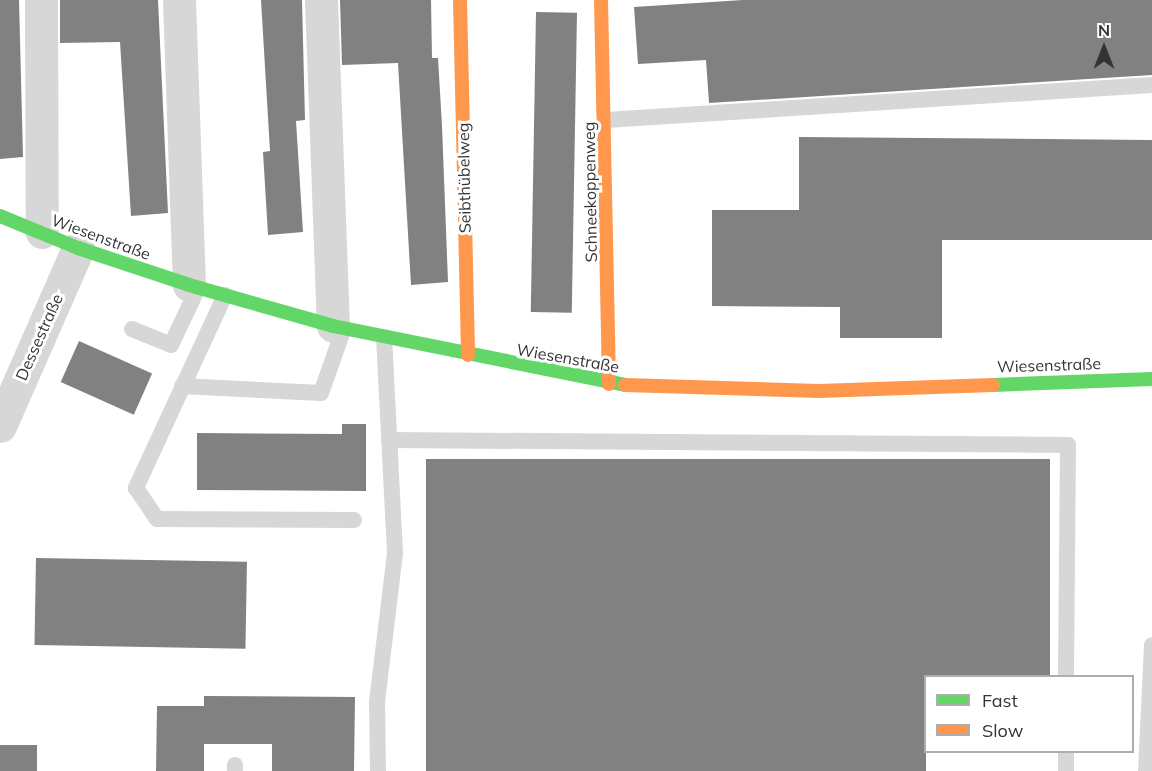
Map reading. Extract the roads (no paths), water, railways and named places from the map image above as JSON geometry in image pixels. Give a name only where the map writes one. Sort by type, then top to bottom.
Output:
[{"type":"street","points":[[41,0],[42,232]]},
{"type":"street","points":[[179,0],[194,286]]},
{"type":"street","points":[[321,0],[339,327]]},
{"type":"street","name":"Seibthübelweg","points":[[460,0],[468,355]]},
{"type":"street","name":"Schneekoppenweg","points":[[601,0],[606,120],[609,384]]},
{"type":"street","name":"Wiesenstraße","points":[[0,216],[78,248],[194,286],[339,327],[609,384],[819,391],[1152,379]]},
{"type":"street","name":"Dessestraße","points":[[0,426],[78,248]]},
{"type":"lane","points":[[606,120],[1152,85]]},
{"type":"lane","points":[[132,329],[171,345],[194,286]]},
{"type":"lane","points":[[225,295],[136,488],[158,519],[354,520]]},
{"type":"lane","points":[[182,386],[321,393],[339,327]]},
{"type":"lane","points":[[378,771],[377,702],[395,553],[384,337]]},
{"type":"lane","points":[[389,440],[1068,445],[1066,675]]},
{"type":"lane","points":[[1146,771],[1152,645]]},
{"type":"lane","points":[[1065,771],[1066,753]]}]
